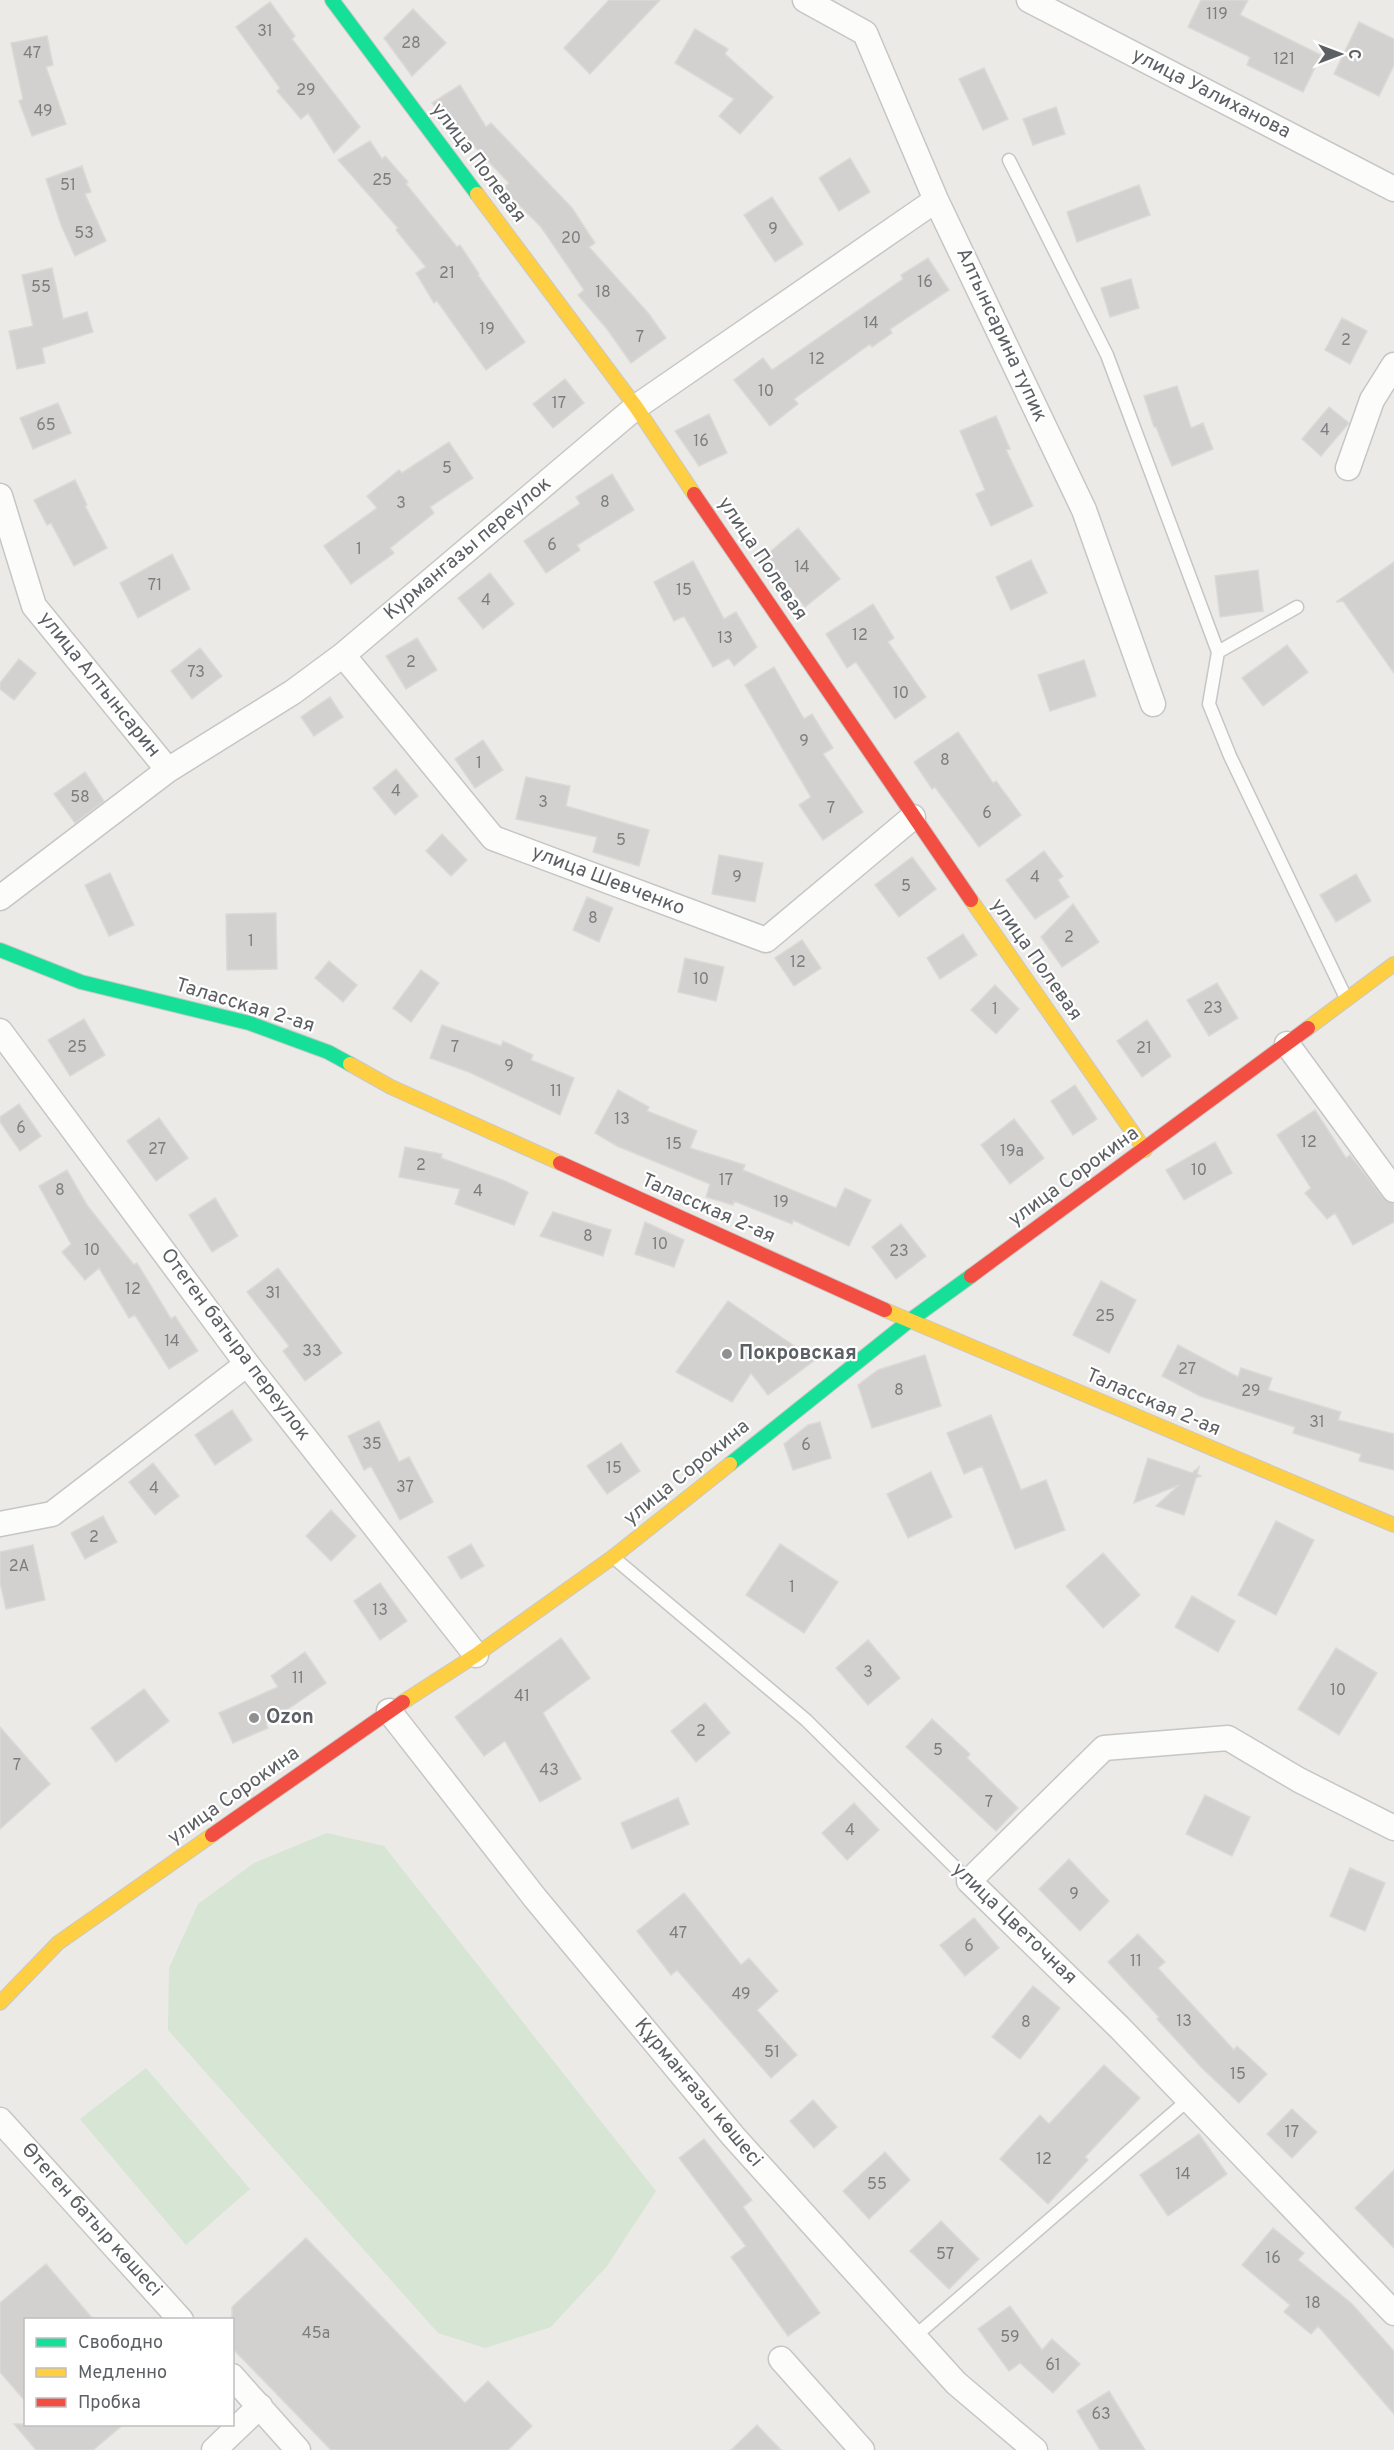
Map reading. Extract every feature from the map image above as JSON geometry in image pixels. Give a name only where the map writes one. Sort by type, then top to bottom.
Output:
[{"type":"street","name":"улица Полевая","points":[[332,0],[636,407],[913,818],[1145,1150]]},
{"type":"street","name":"Алтынсарина тупик","points":[[805,0],[865,33],[936,200],[1084,510],[1153,704]]},
{"type":"street","name":"улица Уалиханова","points":[[1029,0],[1394,189]]},
{"type":"street","name":"Курмангазы переулок","points":[[0,898],[168,770],[293,692],[343,655],[636,407],[936,200]]},
{"type":"street","points":[[1348,468],[1372,400],[1394,365]]},
{"type":"street","name":"улица Алтынсарин","points":[[0,495],[34,606],[168,770]]},
{"type":"street","name":"улица Шевченко","points":[[343,655],[493,838],[766,940],[913,818]]},
{"type":"street","name":"Таласская 2-ая","points":[[0,950],[81,982],[249,1023],[328,1052],[391,1087],[909,1320],[1394,1525]]},
{"type":"street","name":"улица Сорокина","points":[[0,2003],[58,1943],[390,1711],[476,1655],[613,1557],[909,1320],[1145,1150],[1394,964]]},
{"type":"street","name":"Отеген батыра переулок","points":[[0,1031],[247,1364],[476,1655]]},
{"type":"street","points":[[1287,1044],[1394,1190]]},
{"type":"street","points":[[0,1524],[52,1514],[247,1364]]},
{"type":"street","name":"Құрманғазы көшесі","points":[[390,1711],[535,1898],[733,2136],[956,2384],[1035,2450]]},
{"type":"street","points":[[969,1881],[1104,1748],[1228,1738],[1299,1780],[1394,1828]]},
{"type":"street","name":"улица Цветочная","points":[[969,1881],[1119,2027],[1394,2313]]},
{"type":"street","name":"Өтеген батыр көшесі","points":[[0,2120],[180,2318]]},
{"type":"street","points":[[781,2359],[862,2450]]},
{"type":"street","points":[[234,2378],[298,2450]]},
{"type":"street","points":[[214,2450],[260,2406]]},
{"type":"lane","points":[[1009,160],[1107,355],[1218,652],[1209,704],[1235,766],[1346,999]]},
{"type":"lane","points":[[1218,652],[1297,607]]},
{"type":"lane","name":"улица Цветочная","points":[[613,1557],[806,1720],[969,1881]]},
{"type":"lane","points":[[914,2337],[1188,2100]]},
{"type":"green space","points":[[327,1833],[384,1846],[656,2191],[607,2266],[551,2327],[485,2348],[438,2333],[168,2030],[169,1968],[198,1904],[254,1863]]},
{"type":"green space","points":[[146,2068],[250,2189],[186,2245],[80,2119]]},
{"type":"building","points":[[609,0],[660,0],[590,74],[564,48]]},
{"type":"building","points":[[1201,0],[1248,0],[1240,15],[1321,55],[1303,92],[1247,65],[1250,57],[1188,27]]},
{"type":"building","points":[[270,2],[295,36],[292,39],[360,127],[334,153],[308,113],[301,119],[277,91],[280,88],[236,27]]},
{"type":"building","points":[[413,9],[446,43],[412,76],[384,38]]},
{"type":"building","points":[[1359,22],[1394,39],[1394,65],[1379,96],[1334,74]]},
{"type":"building","points":[[695,29],[728,49],[725,54],[773,97],[740,134],[719,116],[734,99],[675,63]]},
{"type":"building","points":[[47,36],[53,65],[46,67],[66,124],[32,136],[19,101],[23,99],[11,43]]},
{"type":"building","points":[[984,68],[1008,119],[983,130],[959,79]]},
{"type":"building","points":[[460,85],[486,127],[491,123],[572,208],[595,243],[589,247],[649,314],[666,338],[631,363],[607,329],[578,295],[584,290],[541,227],[503,189],[509,183],[453,124],[450,126],[432,103]]},
{"type":"building","points":[[1056,107],[1065,134],[1033,145],[1023,119]]},
{"type":"building","points":[[370,141],[382,159],[385,156],[408,182],[406,184],[457,247],[460,245],[525,342],[486,370],[437,301],[434,303],[416,273],[426,267],[396,230],[398,228],[338,160]]},
{"type":"building","points":[[850,158],[870,192],[839,211],[819,178]]},
{"type":"building","points":[[82,166],[91,192],[85,194],[106,241],[75,256],[61,225],[46,179]]},
{"type":"building","points":[[1139,185],[1150,215],[1077,242],[1067,212]]},
{"type":"building","points":[[772,197],[803,244],[775,262],[744,215]]},
{"type":"building","points":[[928,258],[949,290],[890,329],[892,333],[872,347],[870,344],[794,399],[798,404],[770,426],[734,380],[763,358],[772,370],[903,279],[901,275]]},
{"type":"building","points":[[52,268],[63,319],[87,312],[93,332],[42,348],[45,363],[17,369],[9,331],[33,326],[22,275]]},
{"type":"building","points":[[1131,279],[1139,308],[1110,317],[1101,288]]},
{"type":"building","points":[[1342,318],[1367,331],[1350,364],[1325,350]]},
{"type":"building","points":[[565,379],[584,403],[553,428],[533,404]]},
{"type":"building","points":[[1177,386],[1191,428],[1203,423],[1213,449],[1172,466],[1156,427],[1154,427],[1144,396]]},
{"type":"building","points":[[58,403],[71,433],[33,449],[20,418]]},
{"type":"building","points":[[1329,407],[1349,423],[1321,456],[1302,439]]},
{"type":"building","points":[[709,414],[727,453],[699,466],[675,431]]},
{"type":"building","points":[[996,416],[1010,449],[1006,450],[1033,506],[991,526],[976,494],[985,490],[960,431]]},
{"type":"building","points":[[449,442],[473,478],[430,507],[434,513],[390,548],[394,553],[351,584],[324,546],[377,508],[367,496],[399,470],[402,473]]},
{"type":"building","points":[[612,474],[634,510],[577,545],[580,550],[546,573],[524,541],[580,504],[576,497]]},
{"type":"building","points":[[75,480],[87,505],[85,506],[107,548],[74,566],[51,523],[47,525],[34,500]]},
{"type":"building","points":[[798,528],[840,579],[805,607],[764,557]]},
{"type":"building","points":[[172,554],[190,589],[138,618],[120,583]]},
{"type":"building","points":[[1031,560],[1047,593],[1011,610],[996,577]]},
{"type":"building","points":[[693,561],[724,619],[736,612],[757,647],[734,666],[729,658],[713,667],[684,616],[674,621],[654,582]]},
{"type":"building","points":[[1394,562],[1394,673],[1343,601],[1336,602]]},
{"type":"building","points":[[1258,570],[1263,611],[1220,617],[1215,576]]},
{"type":"building","points":[[490,573],[514,604],[483,629],[458,598]]},
{"type":"building","points":[[873,604],[894,638],[888,642],[926,697],[895,719],[856,662],[847,668],[826,634]]},
{"type":"building","points":[[417,638],[437,670],[406,689],[386,656]]},
{"type":"building","points":[[1287,645],[1308,672],[1263,706],[1242,678]]},
{"type":"building","points":[[200,648],[222,676],[192,699],[171,671]]},
{"type":"building","points":[[19,659],[36,673],[14,700],[0,689],[0,683]]},
{"type":"building","points":[[1084,660],[1096,696],[1050,711],[1038,675]]},
{"type":"building","points":[[774,667],[804,719],[812,714],[833,748],[823,754],[863,812],[823,840],[799,805],[811,797],[745,685]]},
{"type":"building","points":[[330,697],[343,717],[314,736],[301,717]]},
{"type":"building","points":[[958,732],[993,783],[996,781],[1021,815],[979,847],[935,787],[932,789],[914,762]]},
{"type":"building","points":[[483,740],[503,770],[475,788],[455,759]]},
{"type":"building","points":[[396,769],[418,796],[395,815],[373,788]]},
{"type":"building","points":[[85,772],[104,801],[75,823],[54,794]]},
{"type":"building","points":[[526,777],[570,786],[566,806],[649,830],[639,866],[593,852],[597,837],[516,819]]},
{"type":"building","points":[[442,834],[467,860],[451,876],[426,851]]},
{"type":"building","points":[[1044,851],[1063,876],[1058,880],[1069,897],[1035,919],[1006,880]]},
{"type":"building","points":[[719,855],[763,863],[755,902],[712,894]]},
{"type":"building","points":[[912,857],[936,889],[899,917],[875,885]]},
{"type":"building","points":[[110,873],[134,925],[109,936],[85,885]]},
{"type":"building","points":[[1356,874],[1371,901],[1336,922],[1320,895]]},
{"type":"building","points":[[587,897],[613,908],[599,942],[573,930]]},
{"type":"building","points":[[1073,904],[1099,942],[1062,967],[1041,937]]},
{"type":"building","points":[[276,913],[277,969],[227,970],[226,914]]},
{"type":"building","points":[[963,934],[977,955],[940,979],[927,958]]},
{"type":"building","points":[[802,940],[821,968],[794,986],[775,958]]},
{"type":"building","points":[[685,958],[724,967],[716,1001],[678,992]]},
{"type":"building","points":[[329,961],[357,985],[343,1002],[315,978]]},
{"type":"building","points":[[421,970],[439,983],[411,1022],[393,1008]]},
{"type":"building","points":[[1217,983],[1238,1018],[1209,1036],[1187,1000]]},
{"type":"building","points":[[995,985],[1019,1009],[996,1034],[971,1010]]},
{"type":"building","points":[[84,1019],[105,1055],[70,1076],[48,1040]]},
{"type":"building","points":[[1147,1020],[1171,1056],[1142,1077],[1117,1041]]},
{"type":"building","points":[[442,1025],[501,1046],[503,1041],[533,1055],[531,1060],[574,1078],[560,1115],[469,1072],[430,1058]]},
{"type":"building","points":[[1075,1085],[1097,1119],[1073,1135],[1051,1101]]},
{"type":"building","points":[[618,1090],[649,1107],[647,1111],[697,1131],[690,1148],[745,1165],[743,1170],[836,1208],[845,1188],[871,1200],[849,1246],[793,1220],[792,1224],[734,1201],[733,1205],[706,1197],[710,1184],[617,1146],[595,1133]]},
{"type":"building","points":[[19,1104],[41,1136],[20,1151],[0,1122],[0,1117]]},
{"type":"building","points":[[1315,1110],[1346,1158],[1350,1155],[1383,1198],[1394,1204],[1394,1222],[1353,1245],[1335,1213],[1327,1219],[1305,1193],[1311,1188],[1277,1135]]},
{"type":"building","points":[[159,1118],[188,1158],[156,1181],[127,1141]]},
{"type":"building","points":[[1014,1119],[1044,1158],[1010,1184],[981,1145]]},
{"type":"building","points":[[1215,1142],[1232,1173],[1184,1200],[1166,1170]]},
{"type":"building","points":[[405,1147],[442,1154],[441,1158],[505,1181],[528,1192],[514,1225],[455,1204],[460,1189],[399,1177]]},
{"type":"building","points":[[67,1170],[87,1205],[134,1265],[137,1263],[171,1319],[175,1316],[198,1351],[169,1369],[135,1315],[129,1318],[99,1268],[85,1280],[62,1252],[71,1244],[39,1186]]},
{"type":"building","points":[[215,1198],[238,1236],[212,1252],[189,1215]]},
{"type":"building","points":[[553,1212],[611,1230],[603,1256],[540,1236]]},
{"type":"building","points":[[645,1222],[684,1240],[674,1267],[635,1254]]},
{"type":"building","points":[[901,1224],[926,1256],[896,1279],[872,1247]]},
{"type":"building","points":[[278,1268],[342,1353],[305,1381],[283,1351],[289,1346],[247,1292]]},
{"type":"building","points":[[1101,1281],[1136,1300],[1109,1353],[1073,1335]]},
{"type":"building","name":"Покровская","points":[[728,1301],[815,1360],[768,1395],[751,1373],[732,1402],[676,1372]]},
{"type":"building","points":[[1178,1345],[1238,1377],[1241,1368],[1272,1378],[1268,1390],[1341,1412],[1338,1420],[1394,1434],[1394,1470],[1359,1461],[1361,1454],[1293,1433],[1295,1427],[1200,1396],[1162,1376]]},
{"type":"building","points":[[925,1355],[941,1406],[872,1428],[858,1385],[878,1370]]},
{"type":"building","points":[[232,1410],[252,1440],[215,1465],[195,1435]]},
{"type":"building","points":[[991,1415],[1021,1490],[1046,1480],[1065,1530],[1015,1549],[982,1466],[964,1474],[947,1433]]},
{"type":"building","points":[[379,1421],[399,1462],[409,1457],[433,1502],[400,1520],[371,1466],[364,1470],[348,1436]]},
{"type":"building","points":[[820,1422],[831,1458],[793,1470],[784,1444],[808,1425]]},
{"type":"building","points":[[621,1443],[640,1471],[607,1494],[587,1466]]},
{"type":"building","points":[[1148,1458],[1192,1473],[1199,1467],[1197,1474],[1201,1476],[1196,1478],[1184,1515],[1156,1506],[1179,1485],[1134,1503]]},
{"type":"building","points":[[153,1463],[179,1496],[155,1515],[129,1482]]},
{"type":"building","points":[[931,1472],[952,1517],[908,1538],[887,1494]]},
{"type":"building","points":[[331,1510],[356,1536],[331,1561],[306,1536]]},
{"type":"building","points":[[103,1516],[117,1542],[85,1559],[71,1533]]},
{"type":"building","points":[[1276,1521],[1314,1540],[1276,1615],[1238,1595]]},
{"type":"building","points":[[471,1544],[484,1566],[461,1579],[448,1557]]},
{"type":"building","points":[[780,1544],[838,1582],[804,1633],[746,1595]]},
{"type":"building","points":[[33,1545],[45,1600],[6,1609],[0,1582],[0,1552]]},
{"type":"building","points":[[1103,1553],[1140,1595],[1103,1628],[1066,1586]]},
{"type":"building","points":[[380,1583],[407,1621],[380,1640],[354,1601]]},
{"type":"building","points":[[1192,1596],[1235,1621],[1218,1652],[1175,1627]]},
{"type":"building","points":[[561,1638],[590,1678],[543,1713],[581,1779],[540,1802],[505,1741],[484,1756],[455,1717]]},
{"type":"building","points":[[868,1640],[900,1678],[868,1705],[836,1668]]},
{"type":"building","points":[[1336,1648],[1377,1673],[1339,1735],[1298,1709]]},
{"type":"building","points":[[305,1652],[326,1683],[266,1724],[268,1728],[233,1743],[219,1713],[278,1687],[271,1676]]},
{"type":"building","points":[[144,1689],[169,1721],[116,1762],[91,1728]]},
{"type":"building","points":[[705,1703],[730,1733],[696,1762],[671,1731]]},
{"type":"building","points":[[932,1719],[970,1754],[967,1758],[1018,1808],[996,1831],[906,1747]]},
{"type":"building","points":[[0,1727],[50,1784],[0,1829]]},
{"type":"building","points":[[1205,1795],[1250,1817],[1232,1856],[1186,1834]]},
{"type":"building","points":[[678,1798],[689,1824],[632,1849],[621,1823]]},
{"type":"building","points":[[854,1803],[879,1830],[847,1860],[822,1833]]},
{"type":"building","points":[[1069,1859],[1109,1901],[1080,1931],[1039,1889]]},
{"type":"building","points":[[1350,1868],[1385,1883],[1365,1931],[1330,1916]]},
{"type":"building","points":[[684,1893],[741,1965],[749,1958],[778,1991],[757,2010],[797,2055],[771,2078],[677,1970],[671,1975],[637,1931]]},
{"type":"building","points":[[974,1918],[999,1948],[965,1976],[940,1945]]},
{"type":"building","points":[[1138,1934],[1165,1962],[1158,1968],[1234,2050],[1237,2046],[1267,2074],[1239,2103],[1202,2068],[1108,1962]]},
{"type":"building","points":[[1033,1986],[1060,2008],[1020,2059],[992,2037]]},
{"type":"building","points":[[1104,2065],[1140,2098],[1085,2157],[1088,2160],[1048,2204],[1000,2159],[1040,2115],[1049,2124]]},
{"type":"building","points":[[813,2100],[837,2127],[814,2148],[790,2121]]},
{"type":"building","points":[[1292,2109],[1317,2132],[1292,2158],[1267,2134]]},
{"type":"building","points":[[1199,2134],[1227,2174],[1168,2216],[1140,2175]]},
{"type":"building","points":[[704,2139],[752,2200],[743,2207],[820,2313],[788,2336],[731,2257],[746,2246],[679,2158]]},
{"type":"building","points":[[885,2152],[910,2180],[869,2219],[843,2191]]},
{"type":"building","points":[[1394,2170],[1394,2248],[1355,2208]]},
{"type":"building","points":[[941,2221],[979,2259],[949,2289],[910,2251]]},
{"type":"building","points":[[1273,2228],[1304,2253],[1298,2260],[1351,2303],[1394,2351],[1394,2414],[1318,2326],[1311,2334],[1284,2312],[1290,2305],[1242,2265]]},
{"type":"building","points":[[306,2238],[465,2403],[488,2381],[532,2426],[508,2450],[331,2450],[234,2350],[232,2307]]},
{"type":"building","points":[[46,2264],[92,2318],[24,2318],[24,2400],[0,2372],[0,2303]]},
{"type":"building","points":[[1010,2306],[1042,2350],[1052,2339],[1080,2364],[1053,2393],[1020,2363],[1009,2371],[978,2329]]},
{"type":"building","points":[[1109,2391],[1145,2450],[1100,2450],[1077,2411]]},
{"type":"building","points":[[14,2424],[24,2424],[24,2426],[122,2426],[93,2450],[36,2450]]},
{"type":"building","points":[[757,2425],[781,2450],[731,2450]]},
{"type":"traffic: fast","points":[[332,0],[477,194]]},
{"type":"traffic: fast","points":[[0,950],[81,982],[249,1023],[328,1052],[350,1064]]},
{"type":"traffic: fast","points":[[730,1464],[909,1321],[971,1276]]},
{"type":"traffic: slow","points":[[477,194],[636,407],[694,494]]},
{"type":"traffic: slow","points":[[971,900],[1145,1150]]},
{"type":"traffic: slow","points":[[1308,1028],[1394,964]]},
{"type":"traffic: slow","points":[[350,1064],[391,1087],[560,1163]]},
{"type":"traffic: slow","points":[[885,1310],[1394,1525]]},
{"type":"traffic: slow","points":[[403,1702],[476,1655],[613,1557],[730,1464]]},
{"type":"traffic: slow","points":[[0,2003],[58,1943],[212,1835]]},
{"type":"traffic: jam","points":[[694,494],[971,900]]},
{"type":"traffic: jam","points":[[971,1276],[1308,1028]]},
{"type":"traffic: jam","points":[[560,1163],[885,1310]]},
{"type":"traffic: jam","points":[[212,1835],[403,1702]]},
{"type":"place","name":"Покровская","points":[[727,1354]]},
{"type":"place","name":"Ozon","points":[[254,1718]]}]
